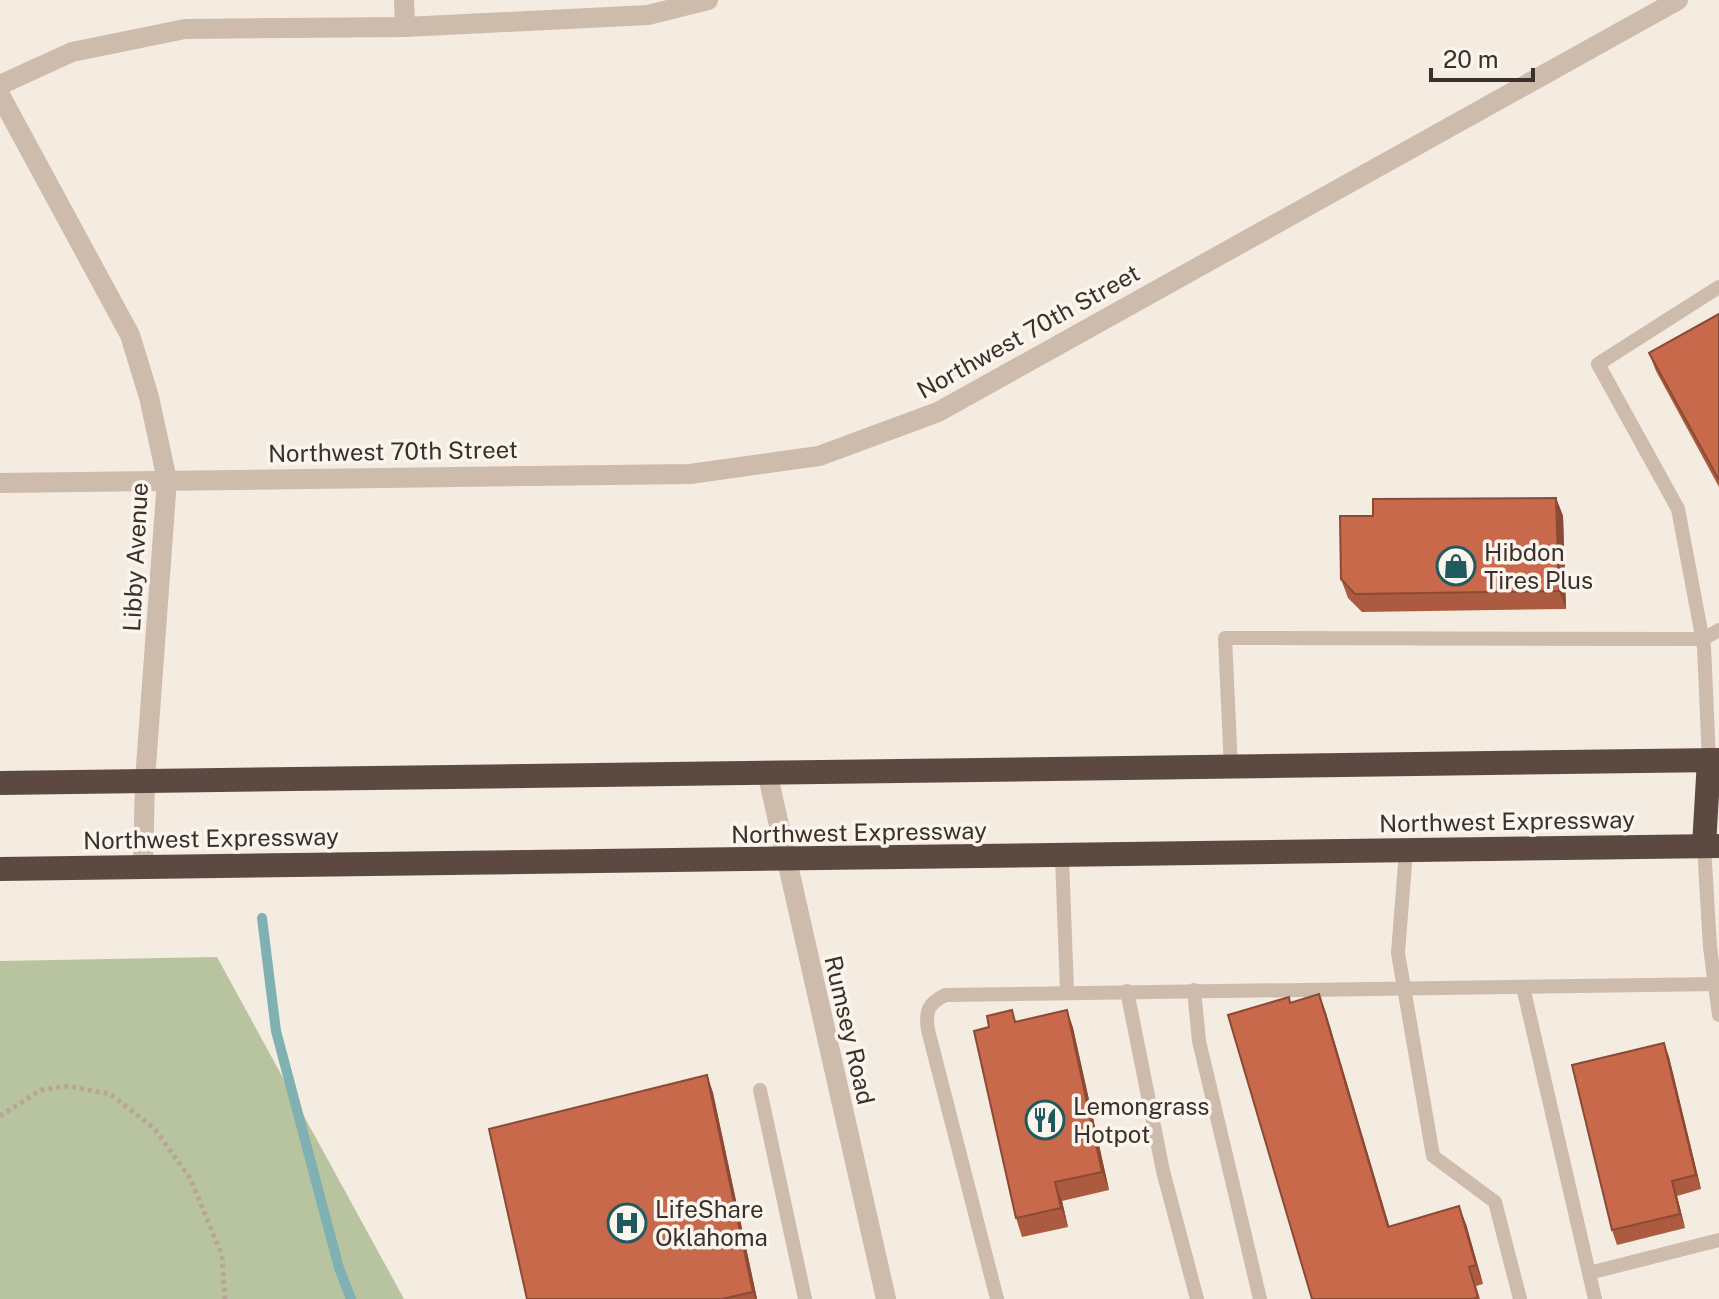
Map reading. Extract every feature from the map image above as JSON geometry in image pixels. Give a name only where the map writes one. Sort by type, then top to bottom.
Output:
[{"type":"highway","points":[[0,783],[1714,760],[1712,846]]},
{"type":"highway","name":"Northwest Expressway","points":[[0,869],[785,861],[1712,846]]},
{"type":"street","points":[[404,0],[405,27]]},
{"type":"street","points":[[0,85],[72,52],[185,29],[405,27],[648,15],[708,0]]},
{"type":"street","name":"Northwest 70th Street","points":[[0,483],[690,474],[819,456],[938,412],[1678,0]]},
{"type":"street","name":"Libby Avenue","points":[[0,95],[130,335],[149,397],[167,480],[145,780],[143,866]]},
{"type":"street","name":"Rumsey Road","points":[[767,772],[886,1299]]},
{"type":"lane","points":[[1714,760],[1712,664],[1703,639],[1678,509],[1598,364],[1719,287]]},
{"type":"lane","points":[[1231,768],[1225,638],[1703,639],[1719,630]]},
{"type":"lane","points":[[1712,846],[1719,1015]]},
{"type":"lane","points":[[1406,851],[1398,953],[1433,1156],[1495,1202],[1520,1299]]},
{"type":"lane","points":[[1062,857],[1067,991]]},
{"type":"lane","points":[[997,1299],[926,1014],[931,1002],[945,995],[1717,984]]},
{"type":"lane","points":[[1523,987],[1595,1299]]},
{"type":"lane","points":[[1194,990],[1199,1041],[1260,1299]]},
{"type":"lane","points":[[1127,991],[1163,1171],[1197,1299]]},
{"type":"lane","points":[[760,1090],[805,1299]]},
{"type":"lane","points":[[1589,1273],[1719,1240]]},
{"type":"path","points":[[0,1116],[41,1090],[68,1086],[110,1094],[154,1128],[190,1178],[217,1242],[222,1255],[225,1299]]},
{"type":"green space","points":[[217,957],[404,1299],[0,1299],[0,961]]},
{"type":"building","points":[[1719,314],[1719,480],[1649,353]]},
{"type":"building","name":"Hibdon Tires Plus","points":[[1556,498],[1559,591],[1355,594],[1341,579],[1340,516],[1373,516],[1373,499]]},
{"type":"building","points":[[1319,994],[1388,1227],[1459,1206],[1476,1265],[1469,1267],[1478,1297],[1312,1299],[1228,1015],[1289,997],[1290,1003]]},
{"type":"building","name":"Lemongrass Hotpot","points":[[1012,1010],[1015,1022],[1067,1010],[1102,1172],[1055,1182],[1061,1208],[1016,1218],[974,1031],[989,1027],[987,1016]]},
{"type":"building","points":[[1664,1043],[1696,1175],[1672,1181],[1680,1214],[1612,1230],[1572,1065]]},
{"type":"building","name":"LifeShare Oklahoma","points":[[707,1075],[753,1292],[722,1299],[527,1299],[489,1129]]},
{"type":"waterway","points":[[262,918],[276,1031],[339,1268],[351,1299]]},
{"type":"place","name":"Hibdon Tires Plus","points":[[1456,566]]},
{"type":"place","name":"Lemongrass Hotpot","points":[[1045,1120]]},
{"type":"place","name":"LifeShare Oklahoma","points":[[627,1223]]}]
